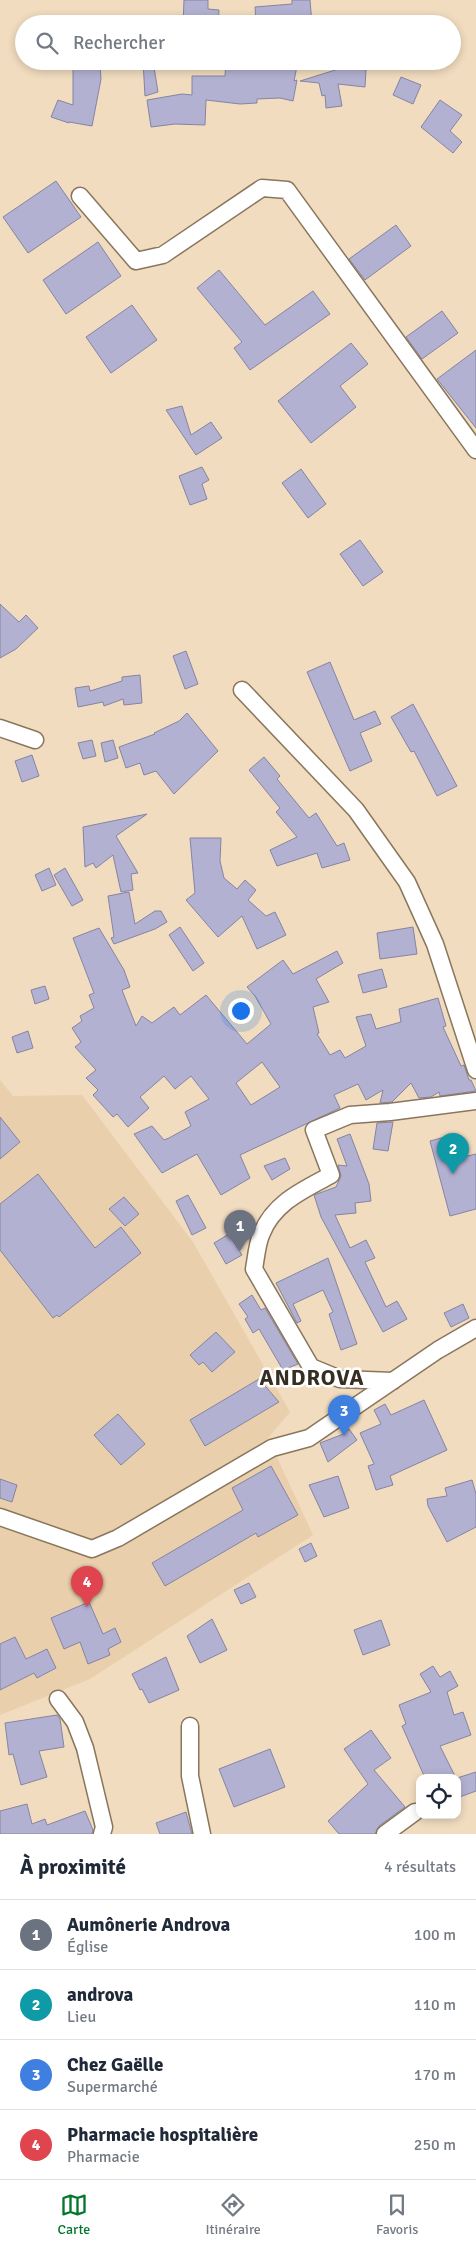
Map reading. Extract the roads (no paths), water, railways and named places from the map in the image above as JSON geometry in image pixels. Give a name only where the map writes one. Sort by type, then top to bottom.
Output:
[{"type":"street","points":[[80,196],[136,261],[163,255],[262,188],[287,190],[476,450]]},
{"type":"street","points":[[242,690],[356,810],[407,882],[435,944],[476,1070]]},
{"type":"street","points":[[0,728],[35,740]]},
{"type":"street","points":[[393,1381],[340,1379],[311,1367],[254,1269],[261,1235],[273,1214],[292,1195],[331,1175],[314,1130],[350,1115],[476,1101]]},
{"type":"street","points":[[0,1517],[92,1549],[118,1538],[272,1448],[309,1438],[438,1350],[476,1328]]},
{"type":"street","points":[[58,1699],[75,1722],[85,1748],[104,1828],[102,1834]]},
{"type":"street","points":[[190,1726],[190,1776],[202,1834]]},
{"type":"street","points":[[385,1834],[415,1812]]},
{"type":"place","name":"androva","points":[[453,1174]]},
{"type":"place","name":"Aumônerie Androva","points":[[240,1251]]},
{"type":"place","name":"Chez Gaëlle","points":[[344,1436]]},
{"type":"place","name":"Pharmacie hospitalière","points":[[87,1607]]},
{"type":"district","name":"ANDROVA","points":[[312,1377]]}]
